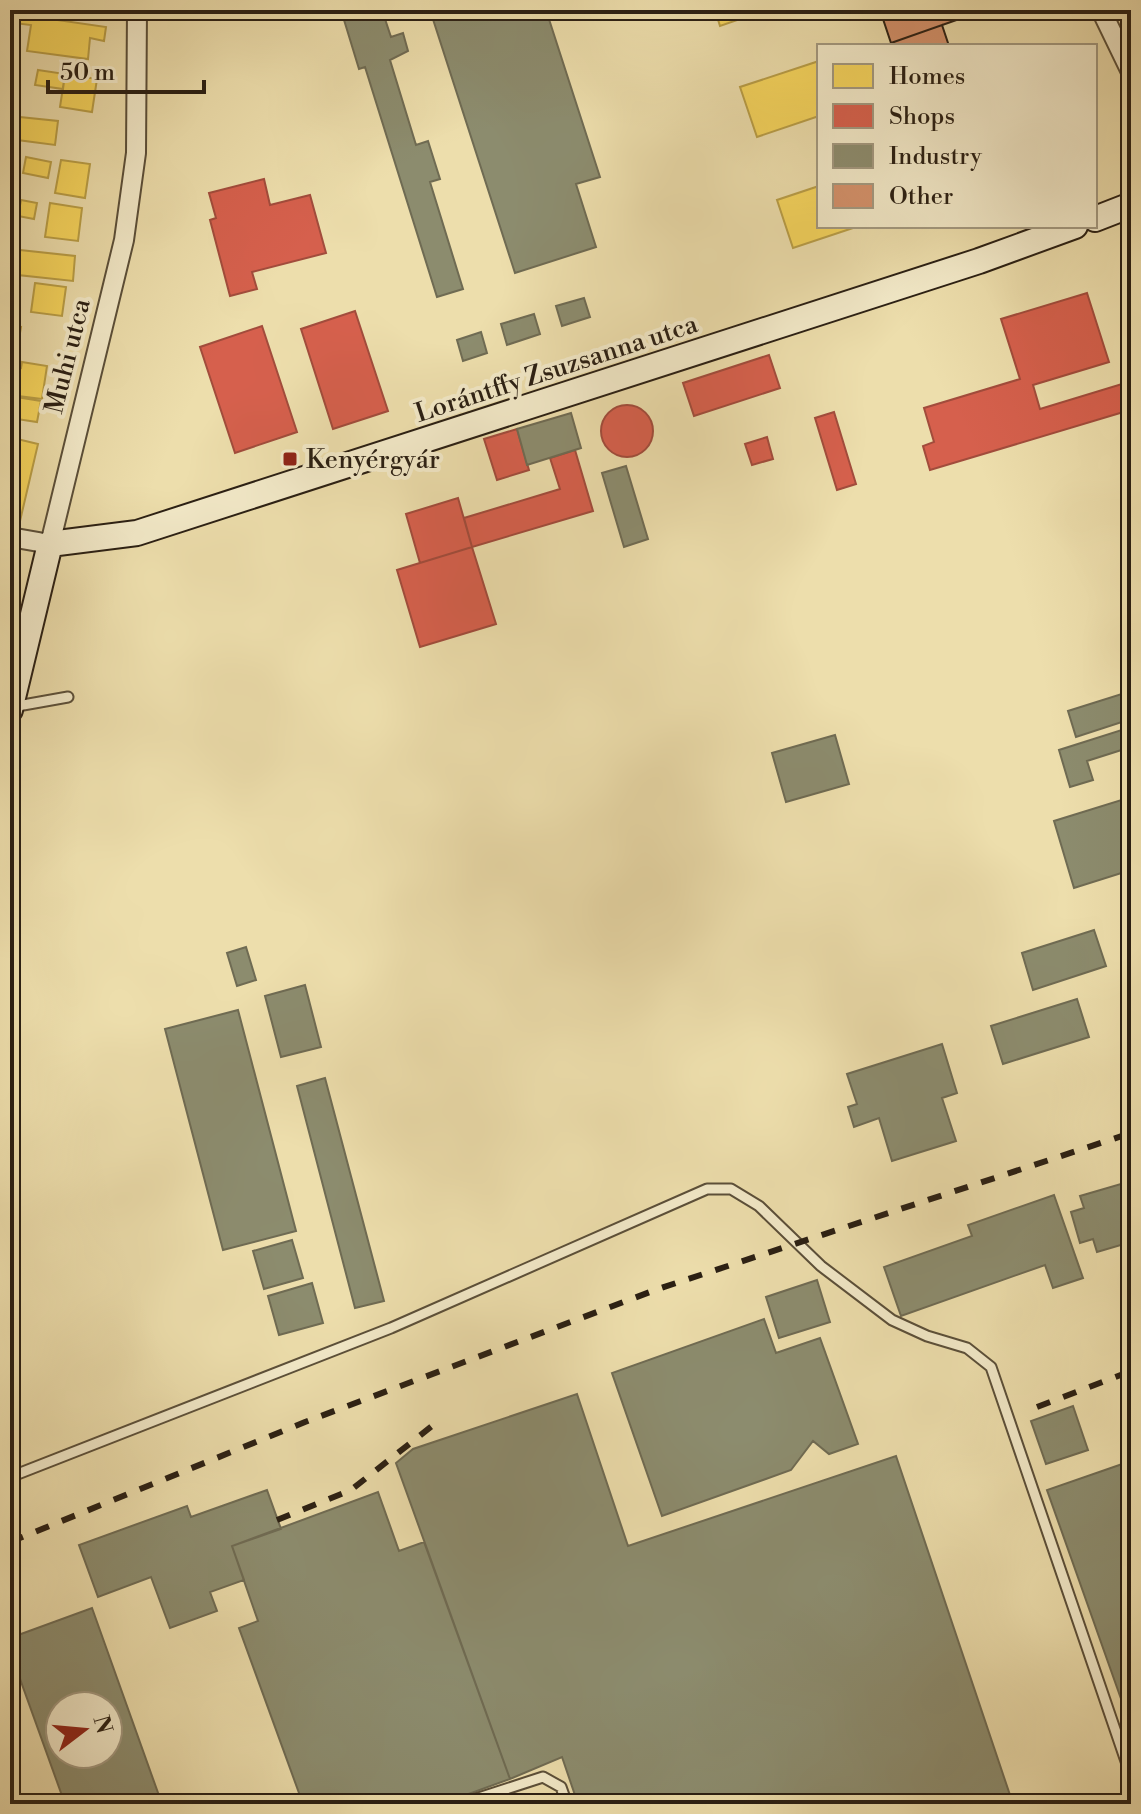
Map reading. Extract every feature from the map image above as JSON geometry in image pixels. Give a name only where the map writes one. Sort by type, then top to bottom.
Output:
[{"type":"main road","points":[[1097,218],[1131,205]]},
{"type":"main road","name":"Lorántffy Zsuzsanna utca","points":[[50,544],[137,533],[964,266],[1069,228]]},
{"type":"main road","name":"Muhi utca","points":[[10,708],[50,544]]},
{"type":"street","name":"Muhi utca","points":[[50,544],[124,240],[136,153],[137,10]]},
{"type":"street","points":[[1101,10],[1131,72]]},
{"type":"street","points":[[10,537],[50,544]]},
{"type":"lane","points":[[10,708],[68,697]]},
{"type":"lane","points":[[10,1477],[391,1328],[707,1189],[731,1189],[759,1206],[821,1266],[892,1320],[927,1336],[967,1348],[991,1367],[1131,1776]]},
{"type":"lane","points":[[460,1804],[543,1777],[561,1787],[567,1804]]},
{"type":"lane","points":[[10,1798],[12,1804]]},
{"type":"building: Homes","points":[[715,10],[766,10],[720,26]]},
{"type":"building: Homes","points":[[16,14],[106,27],[104,41],[90,38],[88,59],[27,51],[31,25],[14,23]]},
{"type":"building: Homes","points":[[817,62],[817,117],[757,137],[740,87]]},
{"type":"building: Homes","points":[[38,70],[65,74],[63,89],[35,85]]},
{"type":"building: Homes","points":[[65,74],[97,79],[92,112],[60,107]]},
{"type":"building: Homes","points":[[10,116],[58,121],[55,145],[10,139]]},
{"type":"building: Homes","points":[[26,157],[51,162],[48,178],[23,173]]},
{"type":"building: Homes","points":[[61,160],[90,164],[85,198],[55,193]]},
{"type":"building: Homes","points":[[817,187],[817,228],[853,228],[793,248],[777,200]]},
{"type":"building: Homes","points":[[21,200],[37,203],[34,219],[18,216]]},
{"type":"building: Homes","points":[[50,203],[82,208],[78,241],[45,237]]},
{"type":"building: Homes","points":[[20,250],[75,256],[73,281],[18,275]]},
{"type":"building: Homes","points":[[35,283],[66,287],[62,316],[31,312]]},
{"type":"building: Homes","points":[[10,326],[21,327],[16,357],[10,356]]},
{"type":"building: Homes","points":[[22,362],[47,366],[42,399],[10,395],[10,366],[21,368]]},
{"type":"building: Homes","points":[[10,396],[41,401],[37,422],[10,418]]},
{"type":"building: Homes","points":[[13,438],[38,444],[20,521],[10,519]]},
{"type":"building: Shops","points":[[264,179],[270,205],[310,195],[326,253],[252,272],[257,289],[230,296],[210,220],[216,218],[209,193]]},
{"type":"building: Shops","points":[[1087,293],[1109,362],[1033,385],[1040,409],[1122,384],[1130,410],[930,470],[923,446],[934,442],[924,408],[1020,379],[1001,319]]},
{"type":"building: Shops","points":[[355,311],[388,411],[333,429],[301,329]]},
{"type":"building: Shops","points":[[262,326],[297,432],[235,453],[200,347]]},
{"type":"building: Shops","points":[[769,355],[780,388],[694,416],[683,383]]},
{"type":"building: Shops","points":[[627,405],[645,413],[653,431],[645,449],[627,457],[609,449],[601,431],[609,413]]},
{"type":"building: Shops","points":[[834,412],[856,484],[837,490],[815,418]]},
{"type":"building: Shops","points":[[517,429],[529,470],[497,480],[484,439]]},
{"type":"building: Shops","points":[[767,437],[773,459],[752,465],[745,444]]},
{"type":"building: Shops","points":[[575,450],[593,511],[472,547],[464,518],[560,489],[550,458]]},
{"type":"building: Shops","points":[[458,498],[472,547],[420,563],[406,514]]},
{"type":"building: Shops","points":[[472,547],[496,624],[420,647],[397,570]]},
{"type":"building: Industry","points":[[341,10],[382,10],[391,37],[403,33],[408,51],[390,60],[416,145],[428,141],[440,179],[430,182],[463,289],[437,297],[365,67],[359,69]]},
{"type":"building: Industry","points":[[430,10],[546,10],[600,177],[576,184],[596,247],[515,273]]},
{"type":"building: Industry","points":[[584,298],[590,317],[562,326],[556,306]]},
{"type":"building: Industry","points":[[534,314],[540,334],[507,345],[501,324]]},
{"type":"building: Industry","points":[[481,332],[487,353],[463,361],[457,340]]},
{"type":"building: Industry","points":[[571,413],[581,448],[527,465],[517,429]]},
{"type":"building: Industry","points":[[626,466],[648,539],[624,547],[602,473]]},
{"type":"building: Industry","points":[[1131,691],[1131,719],[1076,737],[1068,711]]},
{"type":"building: Industry","points":[[1131,727],[1131,747],[1087,761],[1093,780],[1070,787],[1059,750]]},
{"type":"building: Industry","points":[[835,735],[849,784],[786,802],[772,753]]},
{"type":"building: Industry","points":[[1131,797],[1131,870],[1074,888],[1054,821]]},
{"type":"building: Industry","points":[[1094,930],[1106,966],[1033,990],[1022,953]]},
{"type":"building: Industry","points":[[246,947],[256,980],[237,986],[227,953]]},
{"type":"building: Industry","points":[[305,985],[321,1047],[281,1057],[265,996]]},
{"type":"building: Industry","points":[[1077,999],[1089,1037],[1003,1064],[991,1026]]},
{"type":"building: Industry","points":[[238,1010],[296,1231],[223,1250],[165,1029]]},
{"type":"building: Industry","points":[[942,1044],[957,1093],[942,1098],[956,1141],[892,1161],[879,1118],[854,1127],[848,1107],[857,1104],[847,1074]]},
{"type":"building: Industry","points":[[325,1078],[384,1301],[355,1308],[297,1086]]},
{"type":"building: Industry","points":[[1131,1181],[1131,1242],[1097,1252],[1093,1239],[1080,1243],[1071,1212],[1084,1208],[1080,1196]]},
{"type":"building: Industry","points":[[1054,1195],[1083,1278],[1053,1288],[1045,1265],[901,1316],[884,1267],[972,1236],[968,1225]]},
{"type":"building: Industry","points":[[292,1240],[303,1278],[264,1289],[253,1251]]},
{"type":"building: Industry","points":[[817,1280],[830,1322],[779,1338],[766,1297]]},
{"type":"building: Industry","points":[[312,1283],[323,1323],[279,1335],[268,1296]]},
{"type":"building: Industry","points":[[764,1319],[776,1353],[820,1338],[858,1444],[829,1454],[813,1441],[791,1470],[662,1516],[612,1373]]},
{"type":"building: Industry","points":[[577,1394],[628,1546],[896,1456],[1013,1804],[578,1804],[562,1757],[510,1779],[396,1463],[413,1449]]},
{"type":"building: Industry","points":[[1073,1406],[1088,1450],[1046,1464],[1031,1421]]},
{"type":"building: Industry","points":[[1131,1461],[1131,1727],[1047,1490]]},
{"type":"building: Industry","points":[[267,1490],[281,1529],[232,1546],[244,1580],[210,1592],[217,1611],[170,1628],[151,1577],[98,1597],[79,1545],[187,1506],[191,1517]]},
{"type":"building: Industry","points":[[378,1492],[399,1551],[424,1542],[510,1779],[441,1804],[303,1804],[239,1628],[258,1621],[232,1546]]},
{"type":"building: Industry","points":[[92,1608],[121,1690],[44,1690],[44,1746],[10,1651],[10,1638]]},
{"type":"building: Industry","points":[[124,1698],[162,1804],[65,1804],[53,1770],[124,1770]]},
{"type":"building: Other","points":[[880,10],[985,10],[891,43]]},
{"type":"building: Other","points":[[942,25],[948,44],[891,44]]},
{"type":"railway","points":[[10,1542],[305,1422],[658,1289],[1131,1133]]},
{"type":"railway","points":[[1037,1407],[1131,1371]]},
{"type":"railway","points":[[277,1520],[351,1490],[432,1426]]},
{"type":"place","name":"Kenyérgyár","points":[[290,459]]}]
